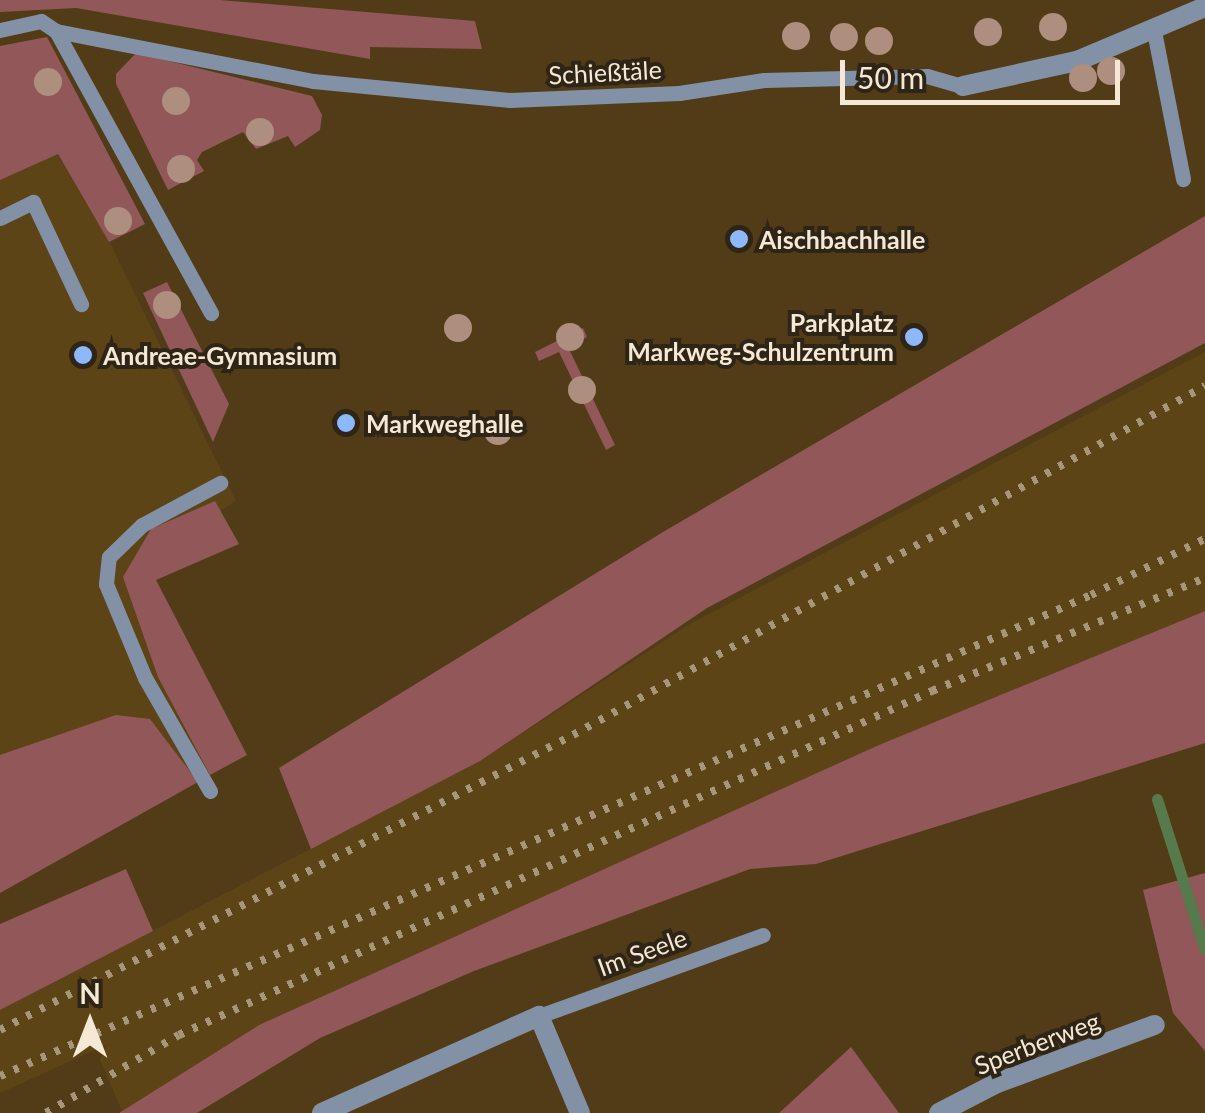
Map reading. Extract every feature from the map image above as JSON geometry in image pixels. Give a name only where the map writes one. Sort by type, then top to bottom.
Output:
[{"type":"street","name":"Schießtäle","points":[[963,86],[1077,61],[1205,7]]},
{"type":"street","name":"Im Seele","points":[[322,1113],[539,1016]]},
{"type":"street","points":[[539,1016],[580,1113]]},
{"type":"street","name":"Sperberweg","points":[[940,1113],[997,1083],[1154,1026]]},
{"type":"lane","name":"Schießtäle","points":[[0,30],[42,21],[56,30],[313,80],[510,100],[680,93],[782,79],[927,76],[963,86]]},
{"type":"lane","points":[[56,30],[211,314]]},
{"type":"lane","points":[[1154,31],[1183,179]]},
{"type":"lane","points":[[0,218],[33,202],[81,304]]},
{"type":"lane","points":[[210,791],[144,678],[106,584],[108,557],[142,524],[220,483]]},
{"type":"lane","name":"Im Seele","points":[[539,1016],[763,935]]},
{"type":"shaded area","points":[[0,0],[220,0],[475,21],[482,49],[370,47],[370,59],[76,8],[0,12]]},
{"type":"shaded area","name":"Andreae-Gymnasium","points":[[47,37],[58,155],[111,245],[236,501],[127,570],[223,768],[0,885],[0,46]]},
{"type":"shaded area","points":[[47,37],[145,224],[109,242],[58,154],[0,180],[0,46]]},
{"type":"shaded area","points":[[136,53],[312,96],[322,115],[320,130],[295,147],[288,136],[256,149],[243,132],[202,152],[197,160],[204,171],[168,190],[116,84],[116,74]]},
{"type":"shaded area","points":[[1205,216],[1205,343],[707,608],[480,761],[311,849],[279,768],[663,532]]},
{"type":"shaded area","points":[[167,282],[229,404],[213,442],[143,293]]},
{"type":"shaded area","points":[[583,328],[587,337],[568,347],[615,445],[606,450],[559,352],[539,361],[535,352]]},
{"type":"shaded area","points":[[1205,352],[1205,611],[879,745],[259,1025],[122,1111],[100,1060],[108,1044],[0,1093],[0,1010],[480,761],[690,624]]},
{"type":"shaded area","points":[[215,501],[239,544],[156,580],[247,755],[210,775],[158,677],[123,577],[151,529]]},
{"type":"shaded area","points":[[1205,611],[1205,743],[816,864],[750,869],[474,971],[320,1038],[197,1113],[119,1113],[259,1025],[879,745]]},
{"type":"shaded area","points":[[116,715],[150,719],[198,782],[0,893],[0,755]]},
{"type":"shaded area","points":[[126,869],[153,931],[0,1010],[0,924]]},
{"type":"shaded area","points":[[1205,873],[1205,1051],[1173,1013],[1143,890]]},
{"type":"shaded area","points":[[851,1047],[899,1113],[779,1113]]},
{"type":"waterway","points":[[1157,799],[1205,950]]},
{"type":"railway","points":[[0,1030],[573,735],[1205,386]]},
{"type":"railway","points":[[0,1076],[1091,595],[1205,539]]},
{"type":"railway","points":[[46,1113],[179,1035],[932,691],[1205,578]]},
{"type":"place","name":"Aischbachhalle","points":[[739,239]]},
{"type":"place","name":"Parkplatz Markweg-Schulzentrum","points":[[914,337]]},
{"type":"place","name":"Andreae-Gymnasium","points":[[83,355]]},
{"type":"place","name":"Markweghalle","points":[[346,423]]}]
